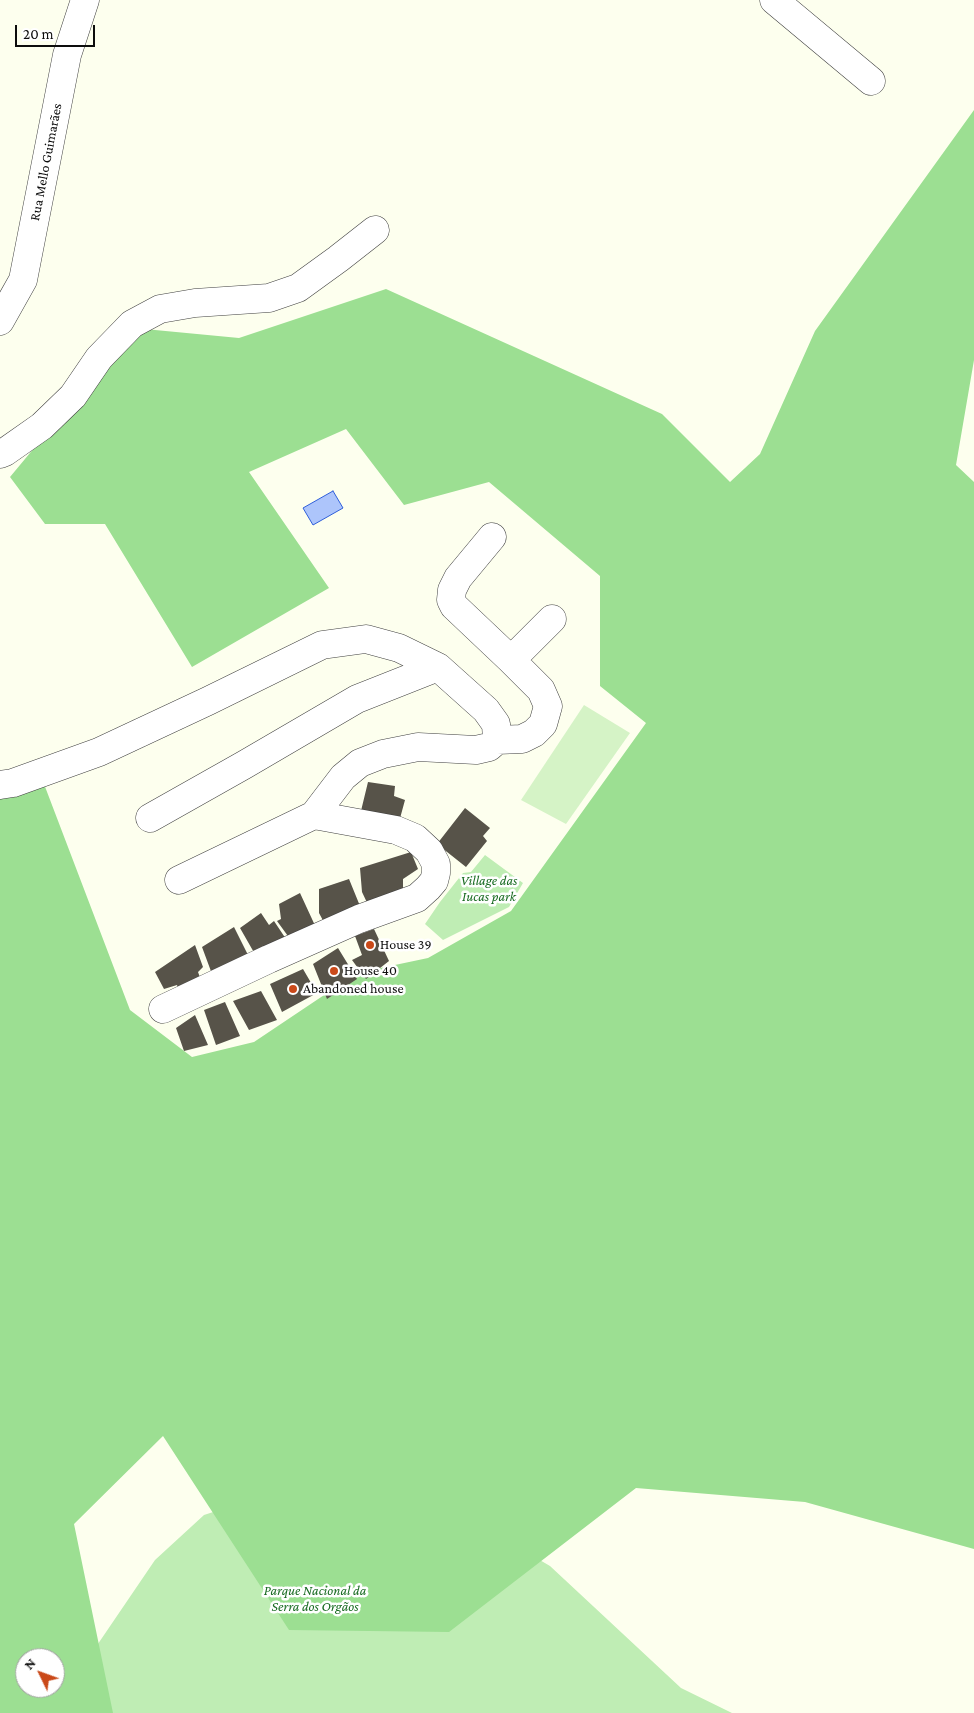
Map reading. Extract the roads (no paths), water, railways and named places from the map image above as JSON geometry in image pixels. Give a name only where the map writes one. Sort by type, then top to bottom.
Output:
[{"type":"street","name":"Rua Mello Guimarães","points":[[0,321],[23,280],[67,55],[85,0]]},
{"type":"street","points":[[774,0],[871,81]]},
{"type":"street","points":[[0,454],[42,426],[73,396],[98,358],[132,324],[160,309],[195,303],[268,298],[298,288],[375,230]]},
{"type":"street","points":[[179,880],[314,815],[343,777],[360,763],[383,754],[418,747],[476,750],[489,747],[498,740],[522,738],[534,733],[543,724],[548,706],[541,690],[454,606],[451,600],[452,590],[458,578],[492,537]]},
{"type":"street","points":[[511,660],[552,618]]},
{"type":"street","points":[[7,784],[100,752],[322,645],[366,639],[399,648],[438,667],[486,710],[496,724],[498,740]]},
{"type":"street","points":[[150,818],[358,699],[438,667]]},
{"type":"street","points":[[163,1009],[359,919],[417,898],[434,881],[436,864],[429,851],[415,838],[396,830],[314,815]]},
{"type":"water","points":[[333,491],[343,508],[313,525],[303,508]]},
{"type":"place","name":"House 39","points":[[370,945]]},
{"type":"place","name":"House 40","points":[[334,971]]},
{"type":"place","name":"Abandoned house","points":[[293,989]]},
{"type":"park label","name":"Village das Iucas park","points":[[489,890]]},
{"type":"park label","name":"Parque Nacional da Serra dos Orgãos","points":[[315,1599]]}]
